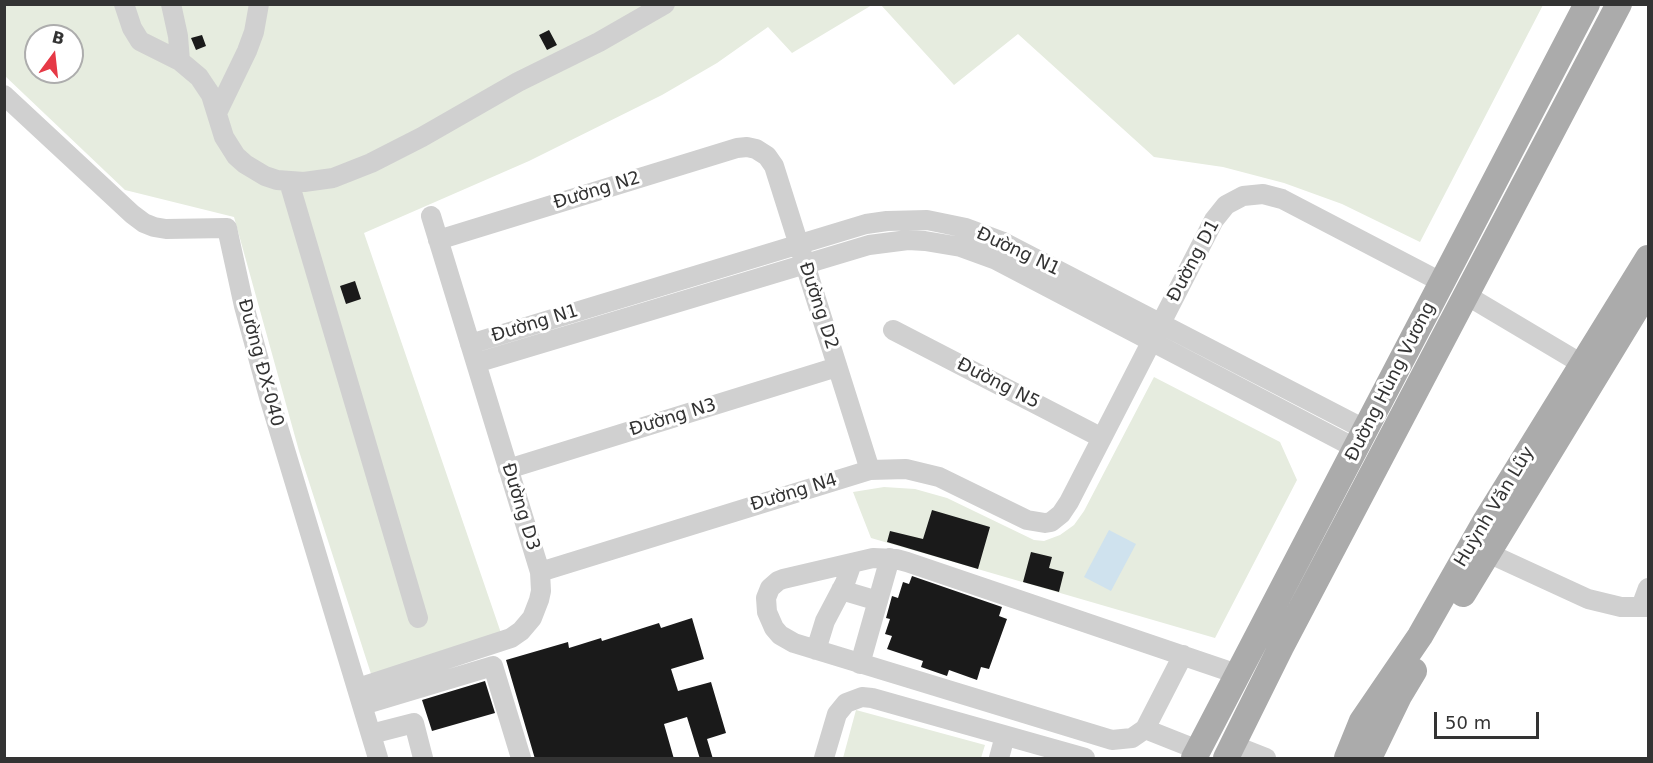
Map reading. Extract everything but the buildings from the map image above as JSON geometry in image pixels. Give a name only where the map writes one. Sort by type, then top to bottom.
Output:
[{"type":"main road","name":"Đường Hùng Vương","points":[[1214,754],[1237,674],[1587,4]]},
{"type":"main road","name":"Đường Hùng Vương","points":[[1214,754],[1281,647],[1619,4]]},
{"type":"main road","name":"Huỳnh Văn Lũy","points":[[1347,759],[1362,721],[1420,636],[1486,520],[1648,258]]},
{"type":"main road","points":[[1443,283],[1466,295]]},
{"type":"main road","name":"Huỳnh Văn Lũy","points":[[1369,759],[1399,696],[1648,290]]},
{"type":"street","points":[[124,4],[132,28],[141,41],[180,61],[200,77],[211,95],[229,147],[245,164],[265,176],[289,182],[333,178],[371,163],[422,137],[518,82],[599,42],[665,4]]},
{"type":"street","points":[[171,4],[178,36],[180,61]]},
{"type":"street","points":[[217,113],[248,51],[259,4]]},
{"type":"street","name":"Đường ĐX-040","points":[[4,95],[144,223],[166,229],[227,228],[244,306],[269,397],[378,759]]},
{"type":"street","name":"Đường N2","points":[[438,240],[737,148],[756,149]]},
{"type":"street","name":"Đường D2","points":[[756,149],[767,156],[774,166],[870,470]]},
{"type":"street","points":[[289,182],[418,618]]},
{"type":"street","name":"Đường D1","points":[[1045,524],[1065,509],[1219,212],[1234,200],[1253,194],[1282,199],[1443,283]]},
{"type":"street","name":"Đường D3","points":[[360,697],[516,635],[532,618],[539,600],[540,572],[431,216]]},
{"type":"street","name":"Đường N1","points":[[473,354],[798,244],[886,220],[927,220],[948,223],[1001,241],[1161,324],[1361,440]]},
{"type":"street","name":"Đường N1","points":[[473,354],[805,264],[869,244],[908,240],[943,243],[994,260],[1152,342],[1361,440]]},
{"type":"street","points":[[1466,295],[1582,364]]},
{"type":"street","name":"Đường N5","points":[[893,330],[1102,438]]},
{"type":"street","name":"Đường N3","points":[[508,469],[837,367]]},
{"type":"street","name":"Đường N4","points":[[540,572],[870,470],[906,469],[939,477],[1020,517],[1045,524]]},
{"type":"street","points":[[1488,553],[1588,599],[1621,607],[1645,607],[1648,588]]},
{"type":"street","points":[[1183,655],[1145,729],[1132,738],[1112,740],[786,640],[774,628],[767,612],[768,593],[778,581],[873,558],[890,558],[907,562],[1183,655],[1237,674]]},
{"type":"street","points":[[860,664],[890,558]]},
{"type":"street","points":[[816,650],[825,621],[852,563]]},
{"type":"street","points":[[841,590],[878,601]]},
{"type":"street","points":[[360,697],[494,666],[521,759]]},
{"type":"street","points":[[824,759],[837,714],[846,703],[862,697],[1085,759]]},
{"type":"street","points":[[371,734],[414,723],[423,759]]},
{"type":"street","points":[[1145,729],[1214,754],[1266,759]]},
{"type":"street","points":[[999,759],[1005,736]]},
{"type":"shaded area","points":[[4,5],[872,5],[792,53],[768,27],[717,63],[662,95],[529,161],[364,233],[502,636],[372,677],[299,451],[234,217],[125,190],[5,76]]},
{"type":"shaded area","points":[[881,5],[1543,5],[1420,242],[1342,204],[1284,183],[1223,167],[1154,157],[1018,34],[954,85]]},
{"type":"shaded area","points":[[1154,377],[1280,442],[1297,480],[1215,638],[871,538],[853,492],[884,487],[915,489],[947,498],[1034,540],[1044,541],[1060,535],[1074,525],[1084,511]]},
{"type":"shaded area","points":[[856,710],[985,745],[981,758],[843,758]]},
{"type":"water","points":[[1109,530],[1136,544],[1111,591],[1084,577]]}]
